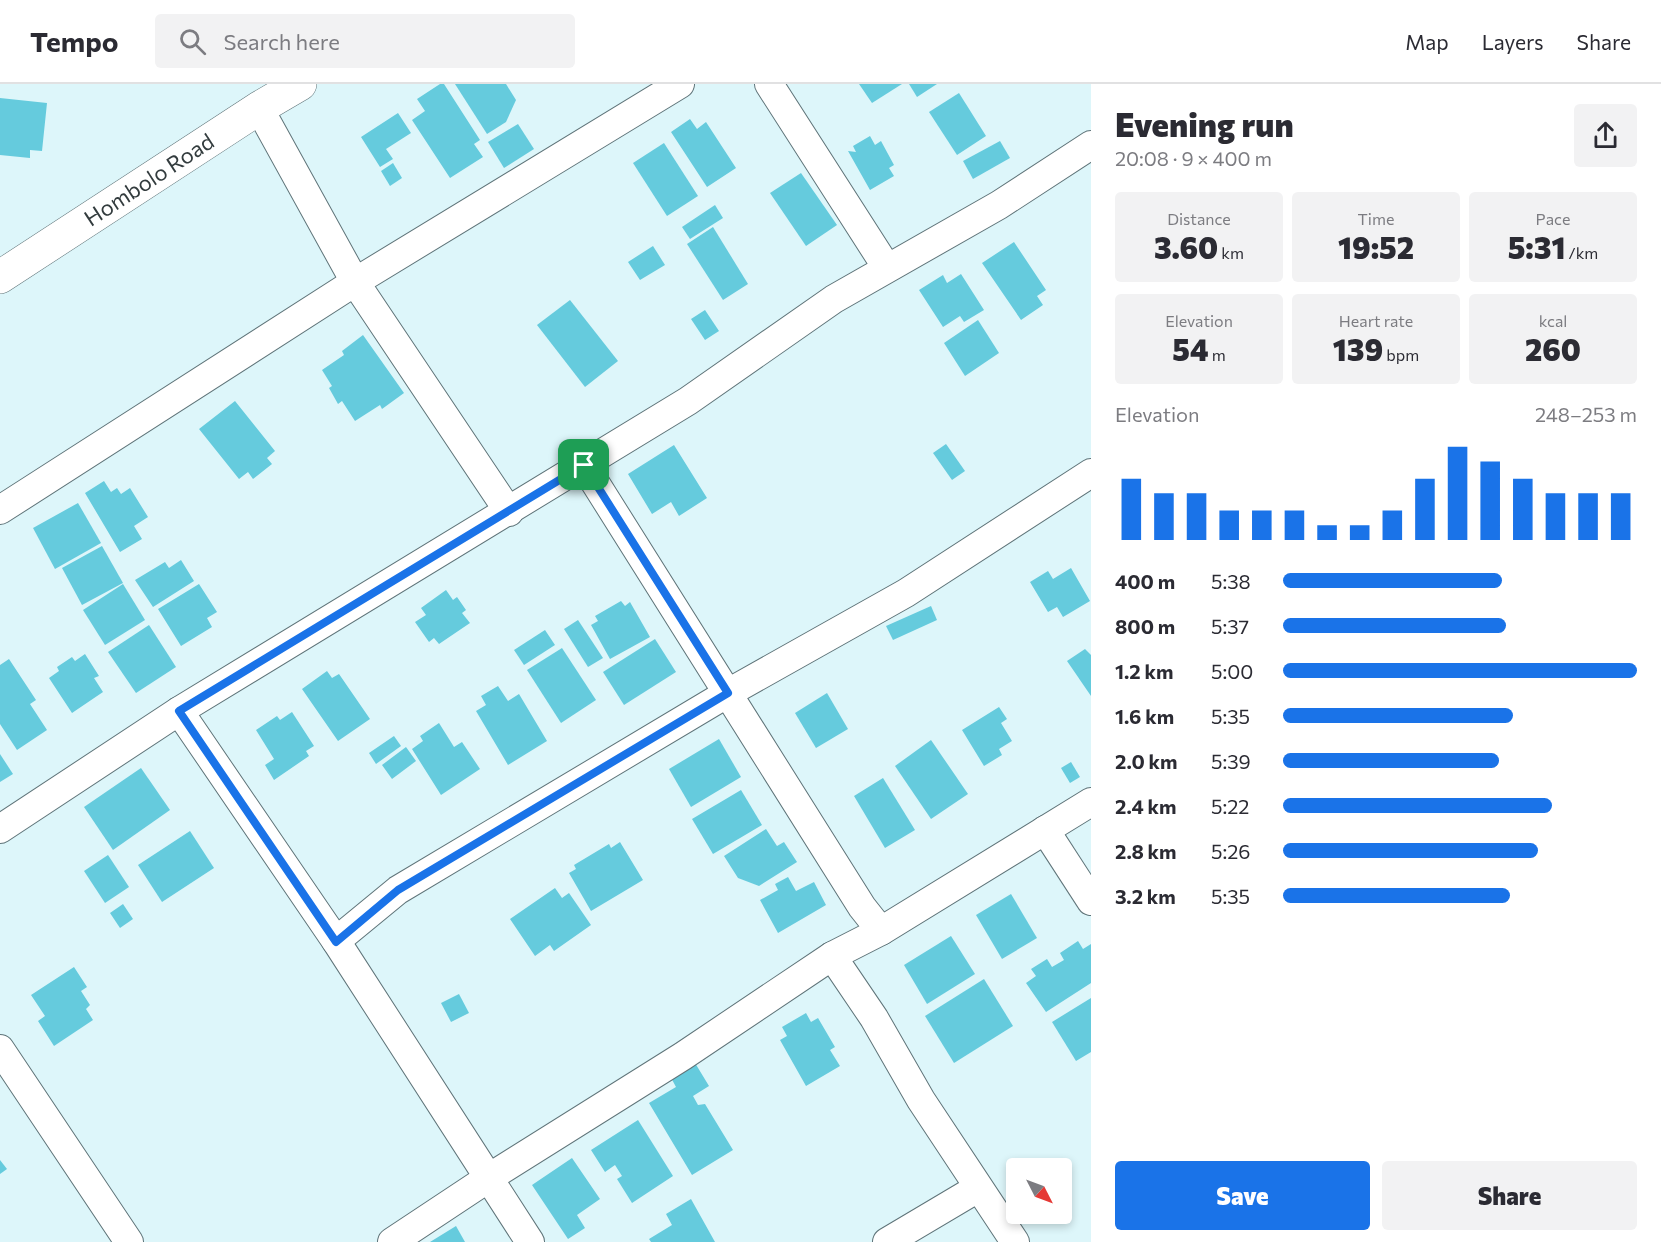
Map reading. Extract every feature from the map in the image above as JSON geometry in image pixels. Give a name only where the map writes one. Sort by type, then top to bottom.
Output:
[{"type":"street","name":"Hombolo Road","points":[[0,277],[259,108],[300,84]]},
{"type":"street","points":[[0,510],[355,282],[680,84]]},
{"type":"street","points":[[769,84],[886,268]]},
{"type":"street","points":[[259,108],[355,282],[509,512]]},
{"type":"street","points":[[0,829],[179,711],[321,622],[509,512],[700,393],[834,299],[999,204],[1091,145]]},
{"type":"street","points":[[584,465],[862,907],[881,931]]},
{"type":"street","points":[[336,942],[398,890],[728,693],[906,593],[1091,473]]},
{"type":"street","points":[[179,711],[336,942],[530,1242]]},
{"type":"street","points":[[392,1242],[490,1177],[683,1056],[832,956],[881,931],[1091,802]]},
{"type":"street","points":[[1045,830],[1091,901]]},
{"type":"street","points":[[832,956],[874,1018],[921,1100],[1015,1242]]},
{"type":"street","points":[[0,1049],[129,1242]]},
{"type":"street","points":[[887,1242],[978,1188]]},
{"type":"building","points":[[440,84],[444,84],[480,140],[474,144],[483,157],[450,178],[412,120],[425,111],[417,99]]},
{"type":"building","points":[[455,84],[506,84],[516,100],[506,122],[487,134]]},
{"type":"building","points":[[859,84],[902,84],[872,103]]},
{"type":"building","points":[[909,84],[937,84],[917,97]]},
{"type":"building","points":[[959,93],[986,136],[957,155],[929,112]]},
{"type":"building","points":[[0,98],[47,103],[42,151],[30,150],[30,158],[0,155]]},
{"type":"building","points":[[398,113],[411,133],[386,149],[393,159],[380,167],[361,137]]},
{"type":"building","points":[[690,119],[697,129],[706,122],[736,168],[707,187],[671,132]]},
{"type":"building","points":[[518,124],[534,149],[504,168],[488,142]]},
{"type":"building","points":[[870,136],[875,145],[881,141],[894,165],[889,168],[894,176],[870,190],[848,151],[856,152],[853,146]]},
{"type":"building","points":[[1000,141],[1010,158],[973,179],[963,161]]},
{"type":"building","points":[[664,143],[698,196],[667,216],[633,163]]},
{"type":"building","points":[[393,163],[402,178],[390,186],[381,171]]},
{"type":"building","points":[[801,173],[837,225],[806,246],[770,193]]},
{"type":"building","points":[[715,205],[723,218],[690,239],[682,227]]},
{"type":"building","points":[[713,227],[748,284],[723,300],[687,244]]},
{"type":"building","points":[[1014,242],[1046,290],[1037,296],[1043,305],[1021,320],[982,263]]},
{"type":"building","points":[[653,246],[665,265],[640,280],[628,262]]},
{"type":"building","points":[[961,274],[984,310],[964,322],[960,316],[943,327],[919,290],[943,275],[947,283]]},
{"type":"building","points":[[570,300],[618,361],[585,387],[537,325]]},
{"type":"building","points":[[705,310],[719,331],[705,340],[691,319]]},
{"type":"building","points":[[978,320],[999,353],[965,376],[944,343]]},
{"type":"building","points":[[363,335],[404,393],[382,409],[380,405],[355,421],[342,401],[338,404],[329,388],[332,386],[322,370],[344,355],[342,351]]},
{"type":"building","points":[[235,401],[275,451],[267,458],[272,464],[253,479],[248,472],[239,479],[199,429]]},
{"type":"building","points":[[946,444],[965,471],[952,480],[933,453]]},
{"type":"building","points":[[674,445],[707,498],[679,516],[671,502],[652,514],[628,474]]},
{"type":"building","points":[[104,481],[111,492],[117,488],[121,494],[130,488],[148,517],[134,526],[142,539],[120,552],[85,493]]},
{"type":"building","points":[[78,503],[101,543],[55,569],[33,528]]},
{"type":"building","points":[[102,546],[123,583],[82,605],[62,568]]},
{"type":"building","points":[[181,560],[194,581],[153,607],[135,580],[165,562],[169,568]]},
{"type":"building","points":[[1071,568],[1090,601],[1063,617],[1057,607],[1048,612],[1030,582],[1048,571],[1053,579]]},
{"type":"building","points":[[123,584],[145,620],[105,645],[83,610]]},
{"type":"building","points":[[199,584],[217,612],[207,618],[212,627],[181,646],[158,609]]},
{"type":"building","points":[[446,590],[453,600],[457,597],[466,610],[462,613],[470,623],[439,644],[434,638],[429,642],[415,622],[426,615],[421,608]]},
{"type":"building","points":[[621,601],[625,606],[630,602],[650,637],[610,659],[591,625],[598,621],[595,616]]},
{"type":"building","points":[[931,606],[937,620],[893,640],[886,626]]},
{"type":"building","points":[[578,620],[603,658],[588,667],[564,629]]},
{"type":"building","points":[[149,625],[176,667],[136,693],[108,652]]},
{"type":"building","points":[[545,630],[555,645],[524,665],[514,650]]},
{"type":"building","points":[[655,639],[676,672],[624,705],[603,672]]},
{"type":"building","points":[[562,648],[596,700],[561,723],[527,670]]},
{"type":"building","points":[[1085,649],[1091,655],[1091,696],[1067,661]]},
{"type":"building","points":[[85,654],[99,676],[94,678],[103,692],[72,713],[49,678],[59,671],[57,667],[72,657],[75,661]]},
{"type":"building","points":[[9,659],[36,700],[30,704],[47,730],[17,750],[0,724],[0,665]]},
{"type":"building","points":[[327,671],[332,678],[339,674],[370,719],[338,741],[302,689]]},
{"type":"building","points":[[498,686],[508,701],[519,694],[547,741],[508,765],[476,711],[486,705],[481,696]]},
{"type":"building","points":[[827,693],[848,729],[816,748],[795,713]]},
{"type":"building","points":[[999,707],[1007,719],[1001,723],[1012,741],[999,749],[1002,755],[984,766],[962,730]]},
{"type":"building","points":[[292,712],[314,746],[306,751],[309,756],[274,780],[265,765],[274,759],[256,730],[277,716],[280,720]]},
{"type":"building","points":[[439,723],[454,747],[462,742],[480,769],[441,795],[412,749],[423,741],[420,736]]},
{"type":"building","points":[[394,736],[401,746],[376,764],[369,753]]},
{"type":"building","points":[[719,739],[741,777],[691,807],[669,769]]},
{"type":"building","points":[[931,740],[968,794],[931,819],[895,766]]},
{"type":"building","points":[[406,747],[416,761],[392,779],[382,765]]},
{"type":"building","points":[[0,754],[13,774],[0,782]]},
{"type":"building","points":[[1071,762],[1080,777],[1070,783],[1061,768]]},
{"type":"building","points":[[141,768],[170,810],[113,850],[84,807]]},
{"type":"building","points":[[883,778],[915,830],[885,848],[854,796]]},
{"type":"building","points":[[741,790],[762,825],[713,854],[692,819]]},
{"type":"building","points":[[766,829],[777,846],[784,842],[797,862],[759,886],[738,878],[724,856]]},
{"type":"building","points":[[190,831],[214,868],[162,902],[138,865]]},
{"type":"building","points":[[620,842],[643,880],[591,911],[569,873],[576,869],[574,865],[609,844],[611,848]]},
{"type":"building","points":[[108,855],[129,887],[105,903],[84,871]]},
{"type":"building","points":[[788,877],[796,891],[814,882],[826,905],[778,933],[760,900],[778,890],[775,884]]},
{"type":"building","points":[[555,888],[562,898],[569,893],[591,925],[554,951],[550,945],[535,956],[510,919]]},
{"type":"building","points":[[1011,894],[1037,938],[1002,959],[976,915]]},
{"type":"building","points":[[123,904],[133,919],[120,928],[110,913]]},
{"type":"building","points":[[951,936],[975,974],[927,1004],[904,965]]},
{"type":"building","points":[[1078,941],[1083,949],[1091,944],[1091,983],[1046,1012],[1026,983],[1036,976],[1031,969],[1047,959],[1052,967],[1064,960],[1060,953]]},
{"type":"building","points":[[74,967],[87,987],[81,991],[90,1005],[86,1009],[93,1020],[54,1046],[38,1021],[45,1016],[31,995]]},
{"type":"building","points":[[984,979],[1013,1026],[954,1063],[925,1016]]},
{"type":"building","points":[[459,994],[469,1013],[451,1022],[441,1003]]},
{"type":"building","points":[[1091,998],[1091,1052],[1076,1061],[1052,1022]]},
{"type":"building","points":[[806,1013],[811,1022],[818,1018],[835,1047],[830,1050],[840,1066],[806,1086],[780,1040],[787,1036],[782,1027]]},
{"type":"building","points":[[692,1058],[709,1086],[693,1096],[698,1105],[705,1104],[733,1150],[692,1175],[649,1103],[676,1087],[668,1072]]},
{"type":"building","points":[[638,1120],[673,1176],[632,1203],[617,1179],[622,1176],[615,1165],[605,1172],[591,1150]]},
{"type":"building","points":[[572,1158],[600,1199],[577,1215],[585,1228],[568,1239],[532,1185]]},
{"type":"building","points":[[0,1160],[7,1169],[0,1174]]},
{"type":"building","points":[[691,1199],[715,1242],[651,1242],[649,1239],[672,1225],[666,1214]]},
{"type":"building","points":[[456,1226],[465,1242],[430,1242]]},
{"type":"route","points":[[584,465],[728,693],[398,890],[336,942],[179,711],[321,622],[509,512],[584,465]]}]
